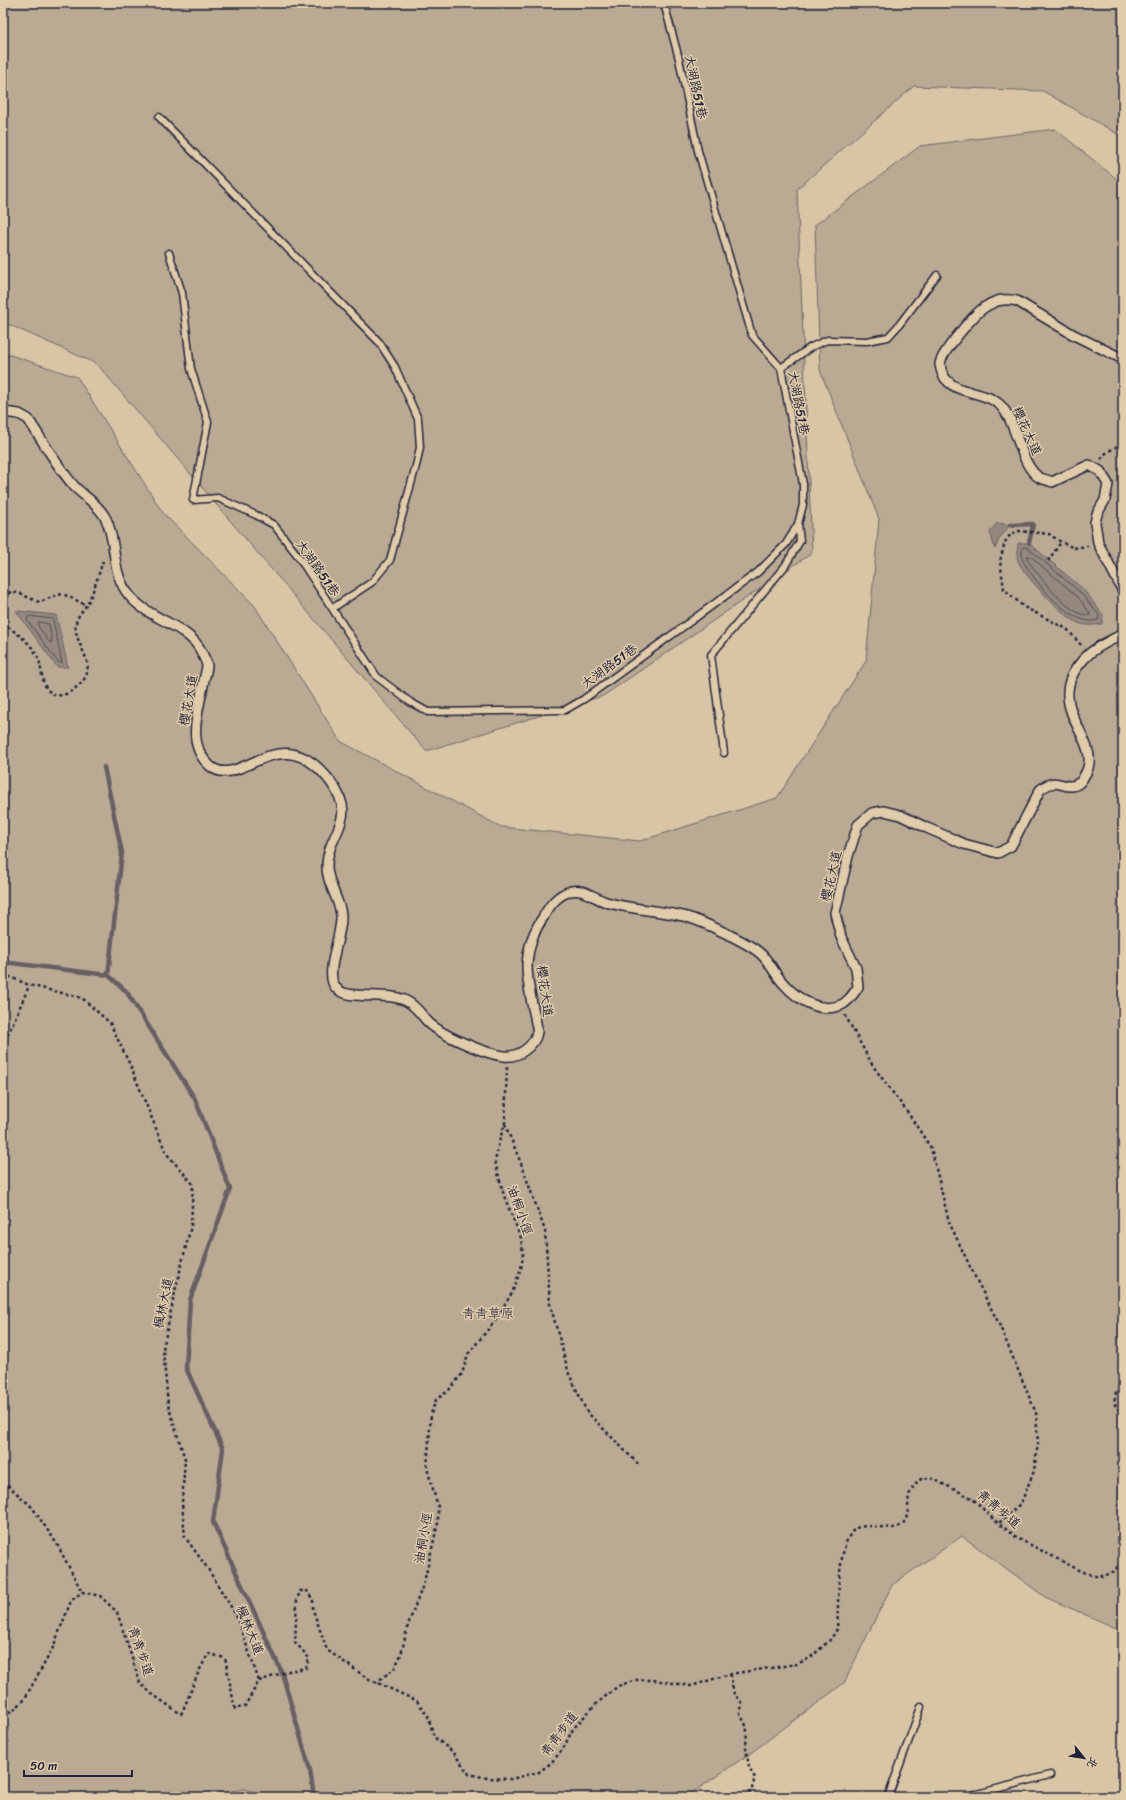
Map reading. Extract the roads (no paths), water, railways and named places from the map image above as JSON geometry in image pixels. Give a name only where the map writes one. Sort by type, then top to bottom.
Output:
[{"type":"street","name":"櫻花大道","points":[[1123,359],[1074,336],[1017,301],[1007,298],[984,307],[968,323],[945,352],[940,364],[943,375],[950,384],[965,391],[989,397],[1000,405],[1009,419],[1031,469],[1040,477],[1052,482],[1090,465],[1100,471],[1108,484],[1105,500],[1097,514],[1095,523],[1098,542],[1123,591]]},
{"type":"street","name":"櫻花大道","points":[[3,412],[19,414],[28,419],[75,486],[106,517],[117,572],[126,593],[150,614],[182,631],[198,645],[207,665],[196,722],[195,738],[200,752],[211,767],[225,772],[238,770],[267,755],[289,753],[309,760],[330,780],[341,798],[343,818],[329,851],[326,868],[334,895],[342,914],[331,978],[336,988],[346,994],[399,996],[414,1005],[428,1022],[442,1033],[482,1050],[507,1057],[522,1053],[533,1043],[538,1031],[529,985],[527,963],[535,930],[552,902],[567,892],[580,890],[604,901],[690,918],[746,943],[762,955],[783,984],[804,1001],[822,1008],[840,1006],[848,1002],[858,987],[856,968],[841,937],[835,913],[848,856],[858,825],[872,813],[884,811],[900,815],[964,844],[998,852],[1011,846],[1040,790],[1048,784],[1057,783],[1067,786],[1079,783],[1087,771],[1090,756],[1086,744],[1071,716],[1068,699],[1069,684],[1074,671],[1089,654],[1098,646],[1123,634]]},
{"type":"lane","name":"大湖路51巷","points":[[169,253],[182,293],[192,369],[208,422],[193,500],[218,498],[274,525],[298,556],[333,608],[376,677],[410,702],[428,712],[566,710],[584,699],[758,572],[786,544],[798,524],[803,505],[803,484],[781,368],[752,335],[698,151],[679,59],[664,3]]},
{"type":"lane","points":[[159,117],[379,342],[395,367],[418,419],[420,447],[390,560],[372,582],[333,608]]},
{"type":"lane","points":[[781,368],[811,347],[827,340],[867,341],[888,337],[937,275]]},
{"type":"lane","points":[[724,753],[711,655],[786,566],[800,541],[798,524]]},
{"type":"lane","points":[[888,1797],[921,1707]]},
{"type":"lane","points":[[972,1797],[977,1794],[1050,1774]]},
{"type":"water","points":[[997,523],[1010,525],[999,539],[995,549],[990,532]]},
{"type":"water","points":[[1018,543],[1029,543],[1084,590],[1103,615],[1102,624],[1089,625],[1074,621],[1046,597],[1028,577],[1017,559]]},
{"type":"water","points":[[16,611],[56,615],[68,667],[57,667]]},
{"type":"waterway","points":[[1010,525],[1033,524],[1029,543]]},
{"type":"waterway","points":[[104,767],[122,853],[108,975],[126,991],[195,1099],[230,1189],[190,1300],[186,1368],[223,1449],[213,1522],[282,1673],[310,1770],[314,1797]]},
{"type":"waterway","points":[[3,962],[108,975]]},
{"type":"park label","name":"青青草原","points":[[488,1313]]}]
